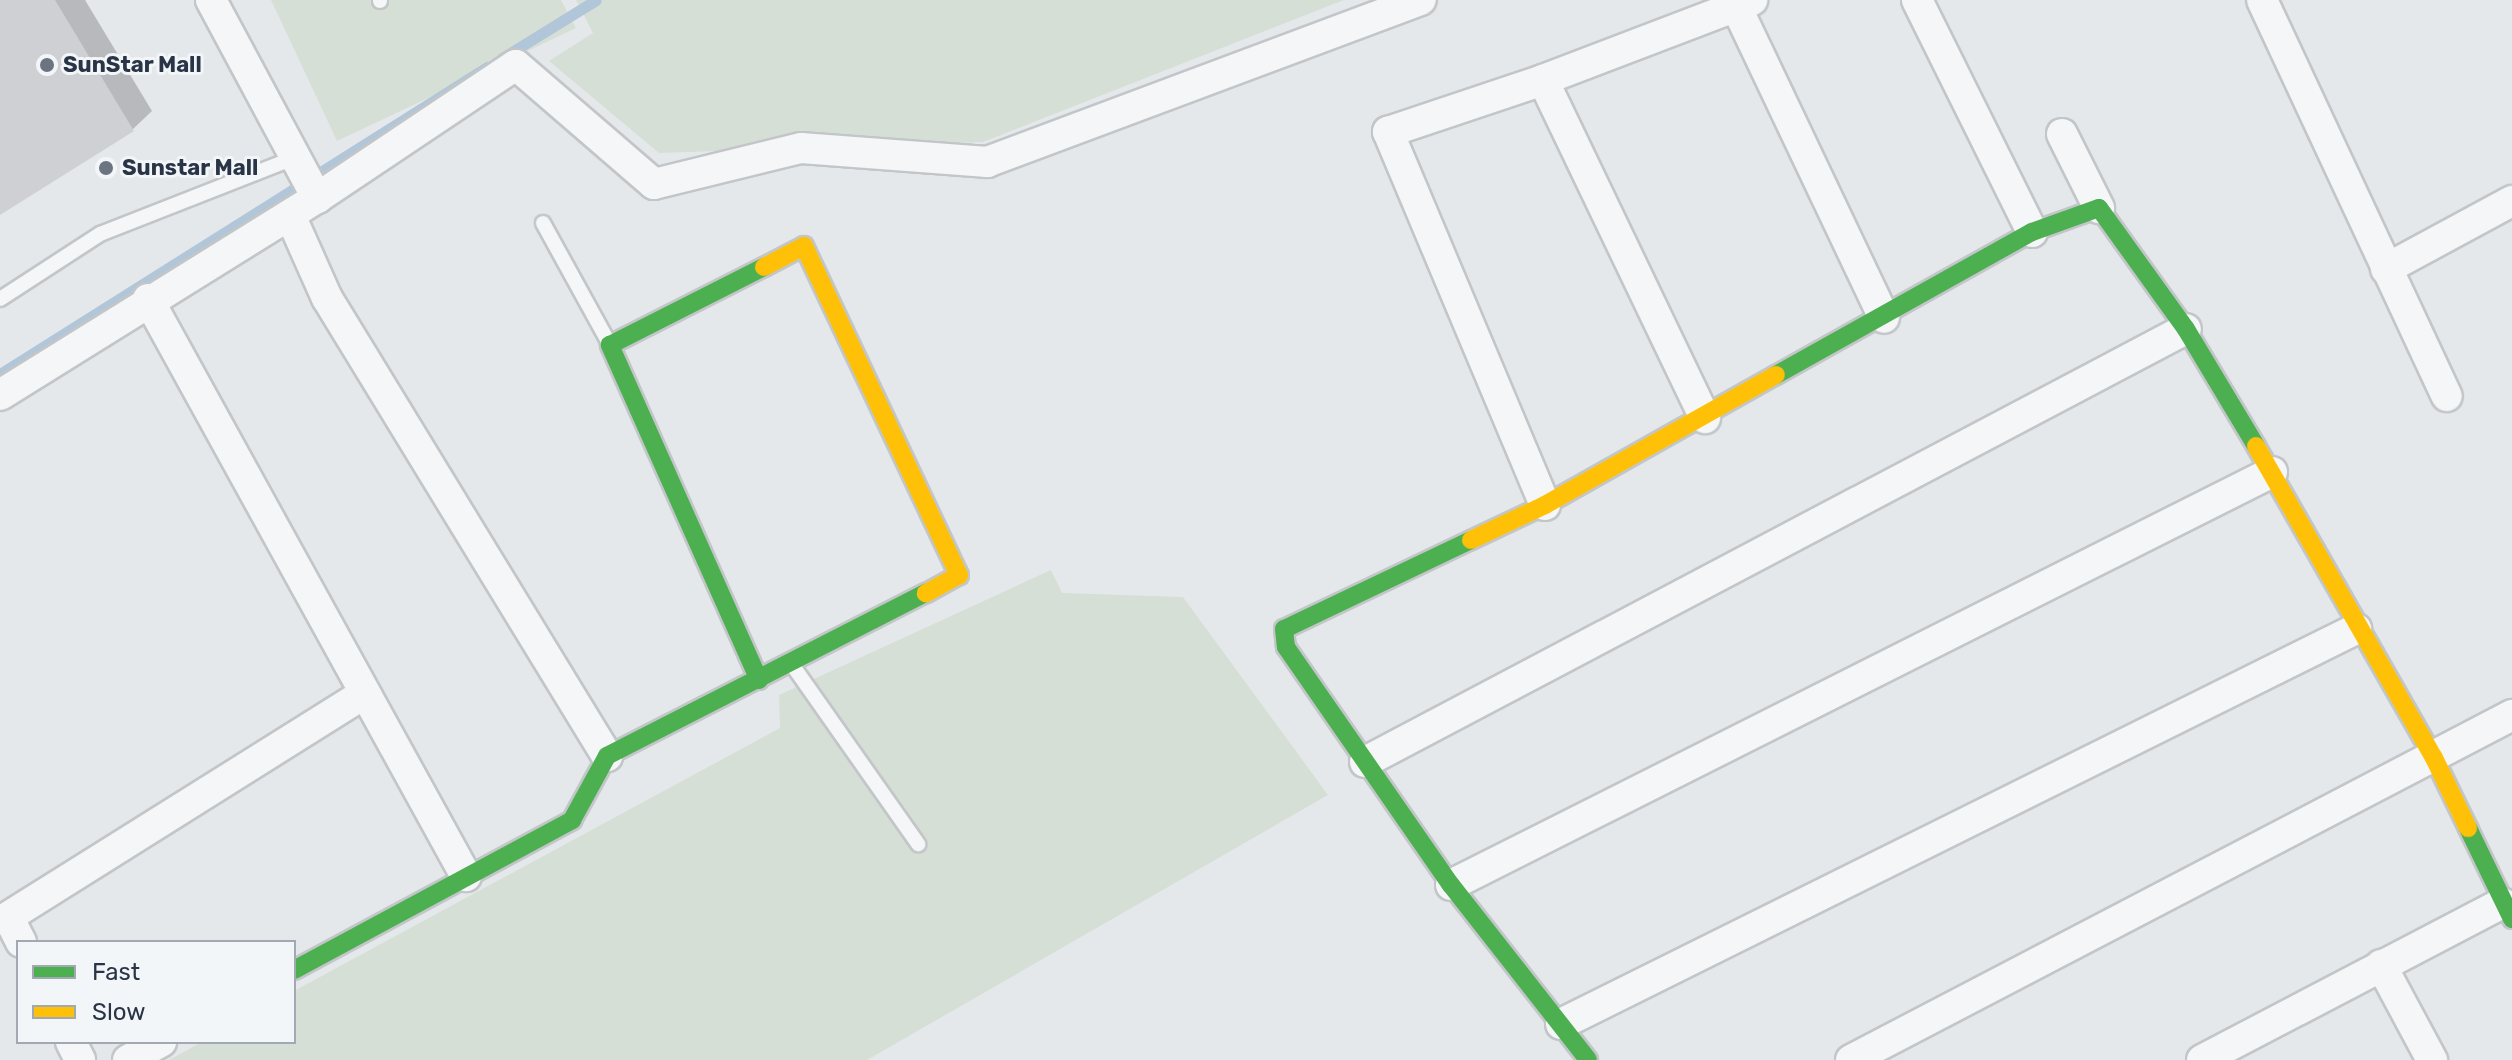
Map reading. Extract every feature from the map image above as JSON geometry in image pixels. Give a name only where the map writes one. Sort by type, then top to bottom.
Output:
[{"type":"street","points":[[211,0],[317,198]]},
{"type":"street","points":[[0,395],[148,299],[317,198],[516,65],[654,184],[801,148],[987,162],[1421,0]]},
{"type":"street","points":[[1917,0],[2032,232]]},
{"type":"street","points":[[2262,0],[2447,396]]},
{"type":"street","points":[[1545,505],[1388,132],[1543,80],[1744,3],[1884,318]]},
{"type":"street","points":[[1543,80],[1705,418]]},
{"type":"street","points":[[2062,134],[2099,208],[2186,329],[2272,472],[2356,629],[2434,758],[2507,911],[2381,965],[2236,1052],[2202,1060]]},
{"type":"street","points":[[2386,269],[2512,201]]},
{"type":"street","points":[[1588,1060],[1451,885],[1286,647],[1284,629],[1545,505],[1884,318],[2032,232],[2099,208]]},
{"type":"street","points":[[290,215],[327,298],[607,756]]},
{"type":"street","points":[[296,969],[572,820],[607,756],[759,680],[959,575],[804,246],[610,345],[759,680]]},
{"type":"street","points":[[148,299],[466,876]]},
{"type":"street","points":[[1365,762],[2186,329]]},
{"type":"street","points":[[1451,885],[2272,472]]},
{"type":"street","points":[[1561,1024],[2356,629]]},
{"type":"street","points":[[20,940],[8,917],[363,694]]},
{"type":"street","points":[[1851,1060],[2512,715]]},
{"type":"street","points":[[2381,965],[2432,1060]]},
{"type":"street","points":[[128,1060],[157,1044]]},
{"type":"lane","points":[[0,299],[100,234],[296,157]]},
{"type":"lane","points":[[543,223],[610,345]]},
{"type":"lane","points":[[791,663],[918,844]]},
{"type":"shaded area","points":[[271,0],[561,0],[576,28],[337,141]]},
{"type":"shaded area","points":[[576,0],[1344,0],[983,142],[659,153],[549,61],[593,33]]},
{"type":"shaded area","points":[[1051,570],[1062,593],[1183,597],[1328,795],[867,1060],[169,1060],[198,1044],[296,1044],[296,990],[780,728],[779,695]]},
{"type":"building","name":"SunStar Mall","points":[[0,0],[55,0],[134,131],[0,215]]},
{"type":"waterway","points":[[502,58],[596,0]]},
{"type":"waterway","points":[[0,374],[487,67]]},
{"type":"traffic: fast","points":[[1776,375],[2032,232],[2099,208],[2186,329],[2256,446]]},
{"type":"traffic: fast","points":[[759,680],[610,345],[764,267]]},
{"type":"traffic: fast","points":[[1471,540],[1284,629],[1286,647],[1451,885],[1588,1060]]},
{"type":"traffic: fast","points":[[296,969],[572,820],[607,756],[926,593]]},
{"type":"traffic: fast","points":[[2468,828],[2512,919]]},
{"type":"traffic: slow","points":[[764,267],[804,246],[959,575],[926,593]]},
{"type":"traffic: slow","points":[[1471,540],[1545,505],[1776,375]]},
{"type":"traffic: slow","points":[[2256,446],[2434,758],[2468,828]]},
{"type":"place","name":"SunStar Mall","points":[[47,65]]},
{"type":"place","name":"Sunstar Mall","points":[[106,168]]}]
